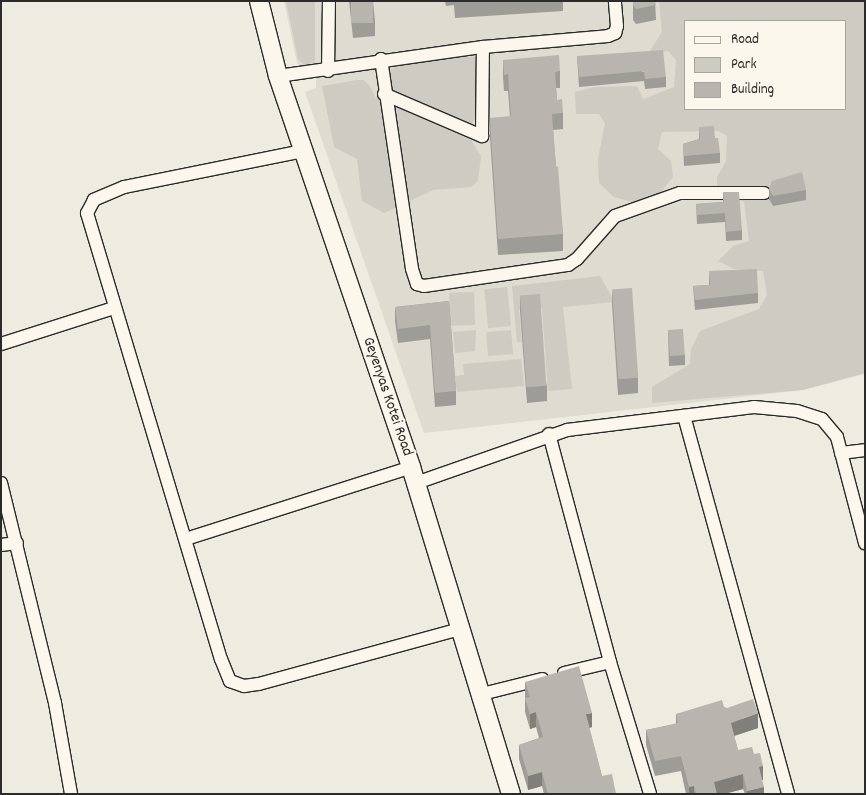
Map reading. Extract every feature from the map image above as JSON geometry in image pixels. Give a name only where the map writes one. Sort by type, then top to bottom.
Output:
[{"type":"street","name":"Geyenyas Kotei Road","points":[[259,1],[278,76],[414,475],[511,794]]},
{"type":"street","points":[[328,71],[329,1]]},
{"type":"street","points":[[278,76],[328,71],[381,60],[483,47],[608,36],[615,33],[617,26],[614,1]]},
{"type":"street","points":[[384,94],[482,136],[483,47]]},
{"type":"street","points":[[381,60],[384,94],[412,269],[417,284],[424,286],[568,265],[577,260],[615,216],[680,192],[764,193]]},
{"type":"street","points":[[303,151],[124,187],[94,200],[87,213],[221,659],[230,681],[244,686],[259,684],[460,629]]},
{"type":"street","points":[[1,344],[114,308]]},
{"type":"street","points":[[186,539],[414,475],[549,434],[754,407],[797,411],[822,419],[837,437],[865,543]]},
{"type":"street","points":[[684,416],[788,794]]},
{"type":"street","points":[[549,434],[610,662],[650,794]]},
{"type":"street","points":[[841,452],[865,450]]},
{"type":"street","points":[[1,483],[64,744],[71,794]]},
{"type":"street","points":[[1,545],[17,543]]},
{"type":"street","points":[[482,694],[610,662]]},
{"type":"shaded area","points":[[284,1],[865,1],[865,374],[803,390],[424,433],[305,92],[316,88],[316,64],[303,67],[297,63]]},
{"type":"green space","points":[[286,1],[315,1],[315,62],[304,65],[298,59]]},
{"type":"green space","points":[[659,1],[865,1],[865,373],[803,390],[652,403],[652,387],[690,364],[691,349],[700,331],[759,309],[767,295],[763,271],[734,269],[718,261],[733,246],[749,241],[744,202],[717,190],[717,177],[726,161],[727,136],[718,131],[662,132],[658,149],[671,161],[673,177],[660,193],[636,203],[614,197],[599,183],[598,159],[605,123],[599,114],[576,114],[575,92],[595,87],[637,86],[643,99],[674,87],[676,60],[668,51],[646,57],[662,32]]},
{"type":"green space","points":[[431,56],[476,57],[475,119],[471,125],[463,126],[389,89],[389,70]]},
{"type":"green space","points":[[364,80],[370,86],[375,97],[471,140],[481,156],[478,181],[471,187],[433,190],[384,213],[362,201],[357,159],[334,147],[322,86]]},
{"type":"green space","points":[[600,276],[615,302],[563,307],[572,389],[548,391],[542,308],[519,310],[522,342],[517,342],[512,286]]},
{"type":"green space","points":[[507,287],[511,326],[488,328],[484,289]]},
{"type":"green space","points":[[474,292],[475,325],[450,326],[449,293]]},
{"type":"green space","points":[[476,330],[475,351],[455,353],[453,332]]},
{"type":"green space","points":[[511,330],[513,354],[488,356],[486,332]]},
{"type":"green space","points":[[521,359],[524,386],[457,392],[455,376],[464,375],[463,364]]},
{"type":"building","points":[[351,1],[373,1],[373,23],[351,23]]},
{"type":"building","points":[[633,1],[655,1],[656,5],[636,9]]},
{"type":"building","points":[[663,50],[666,77],[645,79],[644,71],[579,77],[577,56]]},
{"type":"building","points":[[559,55],[560,71],[555,72],[557,100],[562,99],[563,113],[552,114],[563,234],[498,239],[490,118],[511,116],[508,74],[504,75],[503,60]]},
{"type":"building","points":[[714,126],[715,138],[718,138],[720,153],[684,156],[683,144],[700,139],[699,127]]},
{"type":"building","points":[[802,172],[806,190],[773,196],[769,189],[772,181]]},
{"type":"building","points":[[723,192],[739,192],[742,230],[726,232],[725,213],[697,215],[696,204],[724,202]]},
{"type":"building","points":[[757,269],[758,293],[695,300],[693,286],[710,285],[709,271]]},
{"type":"building","points":[[632,288],[638,378],[618,379],[612,289]]},
{"type":"building","points":[[540,294],[546,386],[526,387],[520,295]]},
{"type":"building","points":[[449,301],[456,391],[435,393],[430,325],[398,329],[395,307]]},
{"type":"building","points":[[683,329],[685,355],[670,356],[668,330]]},
{"type":"building","points":[[579,666],[592,713],[586,714],[602,776],[612,774],[616,794],[548,794],[542,772],[528,776],[519,745],[543,737],[536,712],[530,714],[525,698],[530,697],[525,682]]},
{"type":"building","points":[[753,699],[758,713],[731,723],[738,750],[752,747],[754,754],[760,753],[763,766],[759,767],[764,787],[747,791],[743,774],[714,782],[717,794],[696,794],[694,786],[689,787],[681,756],[655,761],[646,730],[678,723],[676,714],[722,700],[724,707],[727,708]]}]
